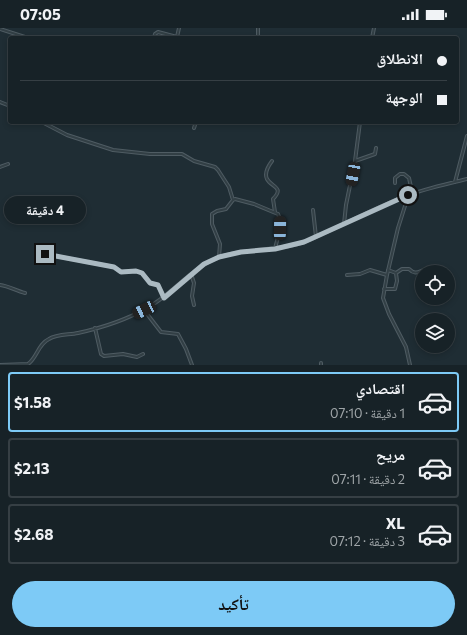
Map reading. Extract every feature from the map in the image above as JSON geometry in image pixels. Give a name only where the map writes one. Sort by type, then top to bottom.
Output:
[{"type":"street","points":[[0,29],[22,36]]},
{"type":"street","points":[[154,36],[158,32],[173,36]]},
{"type":"street","points":[[46,124],[67,135],[113,150],[155,154],[182,154],[194,161],[215,167],[229,187],[233,200],[228,208],[213,212],[211,216],[212,224],[220,244],[219,257]]},
{"type":"street","points":[[194,128],[195,124]]},
{"type":"street","points":[[344,224],[346,205],[356,161],[360,124]]},
{"type":"street","points":[[455,182],[467,136]]},
{"type":"street","points":[[356,161],[372,156],[375,154],[376,148]]},
{"type":"street","points":[[272,161],[268,167],[266,177],[277,188],[278,192],[273,201],[275,212]]},
{"type":"street","points":[[0,167],[8,164]]},
{"type":"street","points":[[394,183],[395,178],[400,174],[407,176],[411,184],[386,275],[383,298],[406,347],[410,365]]},
{"type":"street","points":[[0,364],[30,364],[38,349],[47,339],[95,328],[125,319],[144,310],[164,298],[204,264],[219,257],[241,252],[275,249],[297,244],[316,237],[408,195],[467,179]]},
{"type":"street","points":[[233,200],[254,204],[275,212],[280,218],[280,228],[275,249]]},
{"type":"street","points":[[313,210],[316,237]]},
{"type":"street","points":[[45,254],[114,267],[121,272],[140,271],[150,283],[158,285],[164,298]]},
{"type":"street","points":[[396,273],[402,269],[409,269],[415,273]]},
{"type":"street","points":[[347,275],[360,274],[370,270],[386,275]]},
{"type":"street","points":[[388,270],[396,273]]},
{"type":"street","points":[[384,289],[395,288],[397,281],[396,273]]},
{"type":"street","points":[[191,274],[194,286],[192,296],[194,305]]},
{"type":"street","points":[[0,285],[25,293]]},
{"type":"street","points":[[144,310],[161,332],[178,334],[192,365]]},
{"type":"street","points":[[95,328],[102,354],[104,356],[123,354],[137,357],[143,354]]},
{"type":"route","points":[[45,254],[114,267],[121,272],[140,271],[150,283],[160,287],[164,298],[204,264],[219,257],[241,252],[289,247],[304,242],[408,195]]}]
